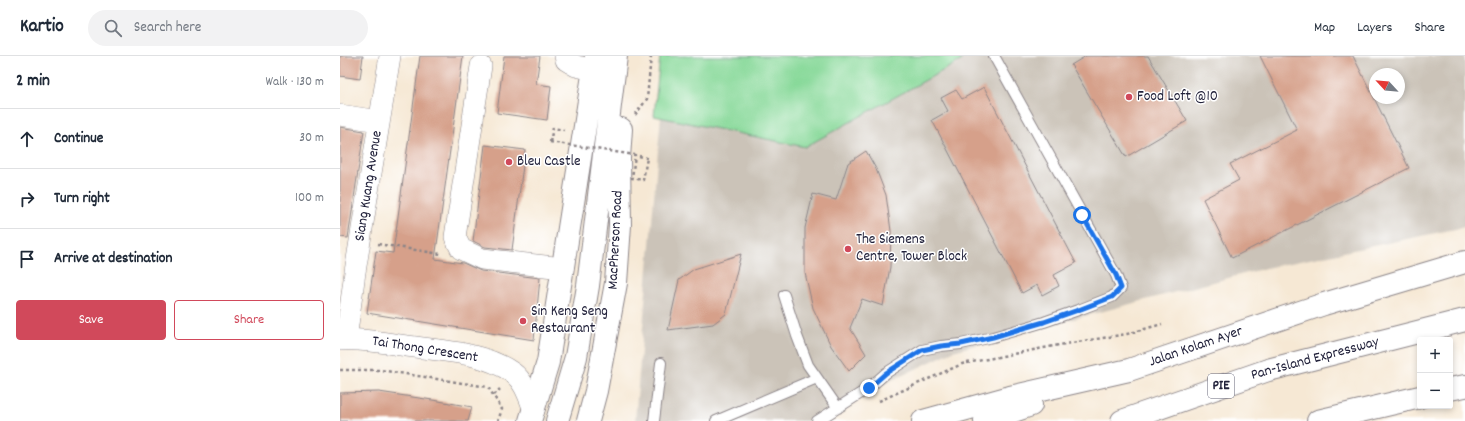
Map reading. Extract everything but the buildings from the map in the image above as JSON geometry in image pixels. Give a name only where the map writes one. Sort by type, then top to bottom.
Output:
[{"type":"main road","points":[[557,421],[576,357],[586,300],[616,56]]},
{"type":"main road","name":"MacPherson Road","points":[[588,421],[596,391],[607,325],[616,283],[620,225],[618,158],[628,56]]},
{"type":"main road","points":[[532,415],[548,362],[595,63]]},
{"type":"main road","name":"Jalan Kolam Ayer","points":[[923,421],[1010,397],[1129,370],[1324,304],[1465,262]]},
{"type":"main road","name":"Pan-Island Expressway","points":[[1122,421],[1268,370],[1465,320]]},
{"type":"main road","points":[[985,421],[1129,370]]},
{"type":"main road","points":[[1453,389],[1465,386]]},
{"type":"main road","points":[[595,421],[596,391]]},
{"type":"main road","points":[[1318,421],[1417,398]]},
{"type":"street","name":"Siang Kuang Avenue","points":[[343,340],[361,240],[390,56]]},
{"type":"street","points":[[565,56],[566,60],[576,66],[595,63]]},
{"type":"street","points":[[481,66],[455,237],[461,249],[482,259],[563,268]]},
{"type":"street","points":[[340,115],[379,121]]},
{"type":"street","name":"Tai Thong Crescent","points":[[343,340],[383,342],[431,349],[479,358],[502,366],[514,374],[527,391],[532,415]]},
{"type":"lane","points":[[817,421],[869,388],[886,373],[922,350],[961,344],[1044,322],[1112,297],[1121,288],[1116,275],[994,56]]},
{"type":"lane","points":[[784,295],[796,336],[808,365],[838,408]]},
{"type":"lane","points":[[654,421],[661,363]]},
{"type":"lane","points":[[716,421],[817,378]]},
{"type":"path","points":[[567,130],[553,128],[550,142],[635,155],[632,178],[643,180],[647,158],[638,156]]},
{"type":"path","points":[[361,240],[451,256],[461,249]]},
{"type":"path","points":[[873,404],[962,364],[1059,345],[1127,334],[1162,324]]},
{"type":"path","points":[[340,370],[380,370],[488,386],[502,409],[498,421]]},
{"type":"shaded area","points":[[666,56],[1465,56],[1465,227],[1266,268],[953,351],[807,421],[635,421]]},
{"type":"green space","points":[[660,56],[960,56],[962,60],[805,147],[654,116]]},
{"type":"place","name":"Food Loft @10","points":[[1129,97]]},
{"type":"place","name":"Bleu Castle","points":[[509,162]]},
{"type":"place","name":"The Siemens Centre, Tower Block","points":[[848,249]]},
{"type":"place","name":"Sin Keng Seng Restaurant","points":[[523,321]]},
{"type":"route","points":[[869,388],[886,373],[922,350],[993,337],[1044,322],[1112,297],[1121,288],[1116,275],[1082,215]]}]
